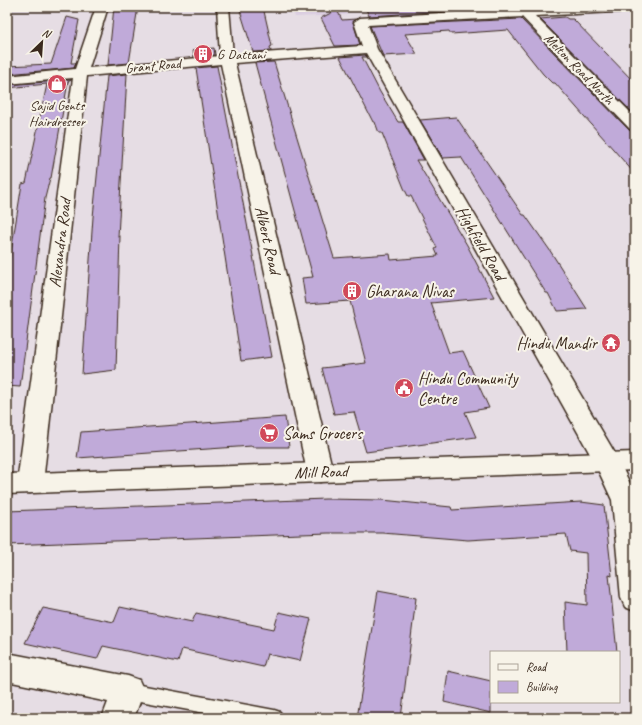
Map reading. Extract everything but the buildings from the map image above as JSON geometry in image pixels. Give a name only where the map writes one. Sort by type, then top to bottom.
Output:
[{"type":"street","name":"Alexandra Road","points":[[18,483],[81,72],[102,7]]},
{"type":"street","name":"Albert Road","points":[[224,7],[227,59],[320,472]]},
{"type":"street","points":[[524,12],[635,7]]},
{"type":"street","name":"Highfield Road","points":[[524,12],[360,22],[370,49],[607,462],[625,500],[635,598]]},
{"type":"street","name":"Melton Road North","points":[[524,12],[635,126]]},
{"type":"street","name":"Grant Road","points":[[7,80],[227,59],[370,49]]},
{"type":"street","name":"Mill Road","points":[[18,483],[635,461]]},
{"type":"street","points":[[7,667],[123,705]]},
{"type":"lane","points":[[123,705],[274,718]]},
{"type":"shaded area","points":[[292,7],[344,7],[347,15],[295,17]]},
{"type":"place","name":"G Dattani","points":[[203,54]]},
{"type":"place","name":"Sajid Gents Hairdresser","points":[[57,84]]},
{"type":"place","name":"Gharana Nivas","points":[[352,291]]},
{"type":"place","name":"Hindu Mandir","points":[[611,343]]},
{"type":"place","name":"Hindu Community Centre","points":[[404,388]]},
{"type":"place","name":"Sams Grocers","points":[[269,433]]}]
